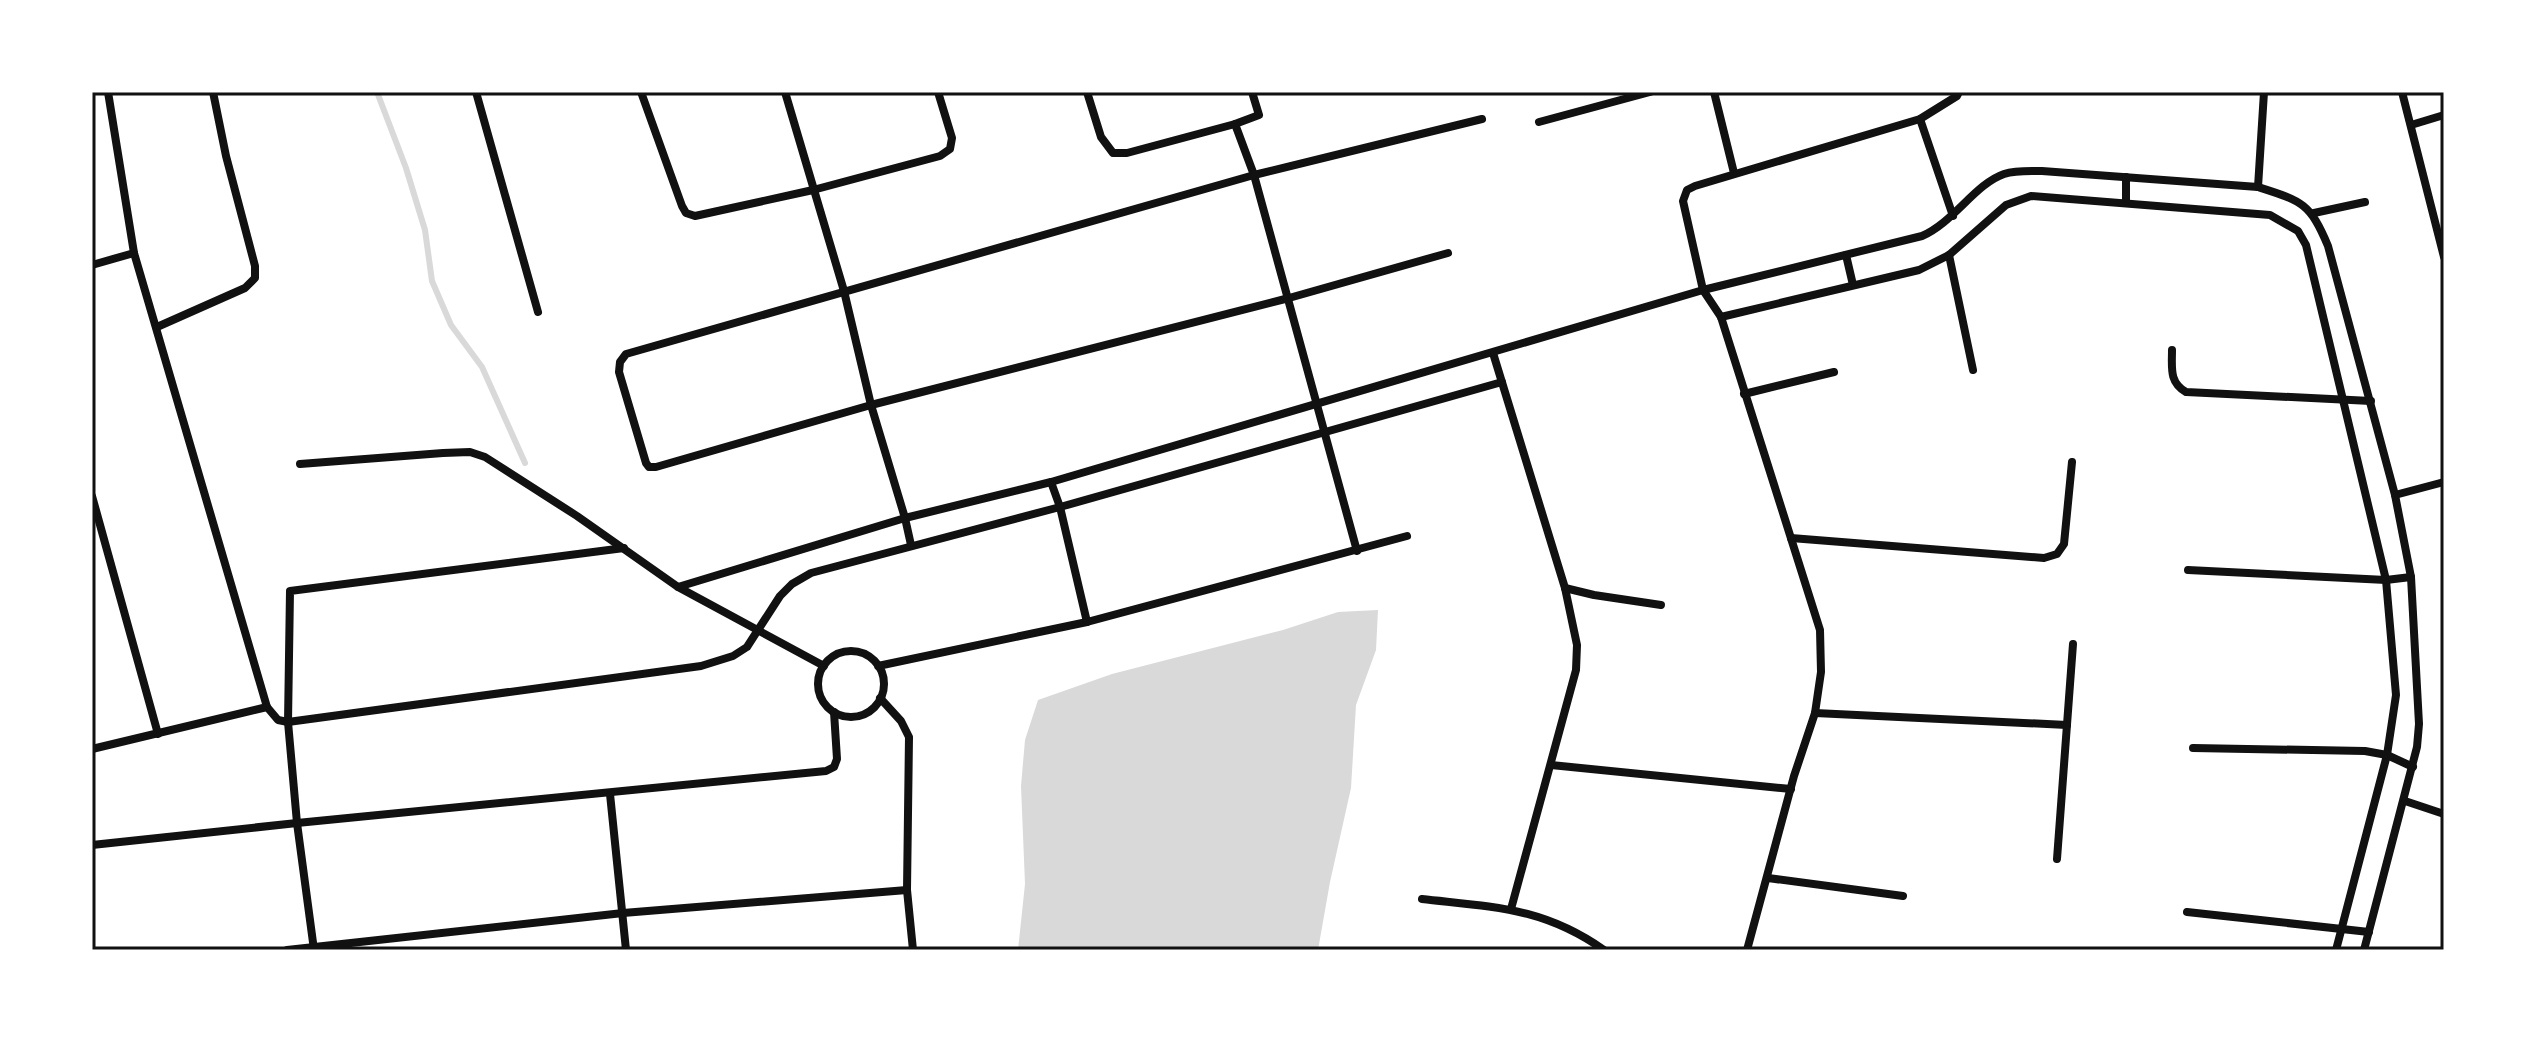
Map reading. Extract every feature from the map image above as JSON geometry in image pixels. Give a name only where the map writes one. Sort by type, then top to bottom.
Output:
[{"type":"street","points":[[108,92],[134,253],[267,707],[278,720],[288,722],[701,666],[733,656],[747,647],[780,596],[802,578],[1502,382]]},
{"type":"street","points":[[157,327],[245,288],[255,278],[255,266],[213,92]]},
{"type":"street","points":[[476,92],[538,312]]},
{"type":"street","points":[[641,92],[686,213],[700,216],[940,156],[950,149],[952,138],[938,92]]},
{"type":"street","points":[[785,92],[844,291],[871,405],[911,545]]},
{"type":"street","points":[[1087,92],[1101,137],[1113,153],[1127,153],[1259,115],[1252,92]]},
{"type":"street","points":[[1539,122],[1650,92]]},
{"type":"street","points":[[1714,92],[1734,173]]},
{"type":"street","points":[[1747,950],[1815,713],[1821,672],[1820,630],[1721,317],[1703,290],[1683,201],[1687,190],[1734,173],[1920,119],[1959,92]]},
{"type":"street","points":[[2258,187],[2264,92]]},
{"type":"street","points":[[2402,92],[2444,257]]},
{"type":"street","points":[[2411,125],[2444,115]]},
{"type":"street","points":[[1448,253],[1289,298],[871,405],[649,467],[619,372],[620,362],[626,354],[1254,175],[1482,119]]},
{"type":"street","points":[[1920,119],[1953,216]]},
{"type":"street","points":[[1235,124],[1254,175],[1357,551]]},
{"type":"street","points":[[678,587],[905,518],[1051,482],[1703,290],[1922,236],[1936,230],[1991,181],[2008,173],[2042,171],[2258,187],[2301,203],[2314,213],[2328,246],[2395,495],[2411,577],[2419,724],[2405,801],[2364,950]]},
{"type":"street","points":[[2126,177],[2126,203]]},
{"type":"street","points":[[1721,317],[1919,270],[1949,255],[2006,205],[2031,196],[2270,215],[2298,231],[2306,245],[2386,580],[2396,695],[2387,755],[2336,950]]},
{"type":"street","points":[[2314,213],[2365,202]]},
{"type":"street","points":[[92,265],[134,253]]},
{"type":"street","points":[[1846,255],[1853,285]]},
{"type":"street","points":[[1949,255],[1973,370]]},
{"type":"street","points":[[2172,350],[2172,379],[2177,387],[2186,392],[2371,401]]},
{"type":"street","points":[[1493,353],[1565,588],[1577,645],[1576,670],[1511,909]]},
{"type":"street","points":[[1744,394],[1834,372]]},
{"type":"street","points":[[300,464],[470,452],[485,457],[678,587],[824,666]]},
{"type":"street","points":[[1791,538],[2044,558],[2057,554],[2064,544],[2072,462]]},
{"type":"street","points":[[1051,482],[1060,507],[1087,622]]},
{"type":"street","points":[[2395,495],[2444,482]]},
{"type":"street","points":[[92,496],[158,734]]},
{"type":"street","points":[[878,666],[1087,622],[1407,536]]},
{"type":"street","points":[[314,949],[297,823],[288,722],[290,591],[624,548]]},
{"type":"street","points":[[2188,570],[2386,580],[2411,577]]},
{"type":"street","points":[[1565,588],[1661,605]]},
{"type":"street","points":[[2057,859],[2073,644]]},
{"type":"street","points":[[838,654],[863,654],[878,666],[883,685],[880,698],[864,714],[849,717],[825,705],[818,689],[819,677],[824,666],[838,654]]},
{"type":"street","points":[[880,698],[901,721],[909,737],[907,890],[913,950]]},
{"type":"street","points":[[92,749],[267,707]]},
{"type":"street","points":[[92,845],[830,770],[837,759],[834,712]]},
{"type":"street","points":[[1815,713],[2067,725]]},
{"type":"street","points":[[2193,748],[2365,751],[2387,755],[2413,767]]},
{"type":"street","points":[[1551,765],[1791,789]]},
{"type":"street","points":[[610,794],[626,950]]},
{"type":"street","points":[[2405,801],[2444,814]]},
{"type":"street","points":[[1768,878],[1903,896]]},
{"type":"street","points":[[287,950],[623,913],[907,890]]},
{"type":"street","points":[[1422,899],[1535,914],[1604,950]]},
{"type":"street","points":[[2187,912],[2369,932]]},
{"type":"shaded area","points":[[1378,610],[1376,650],[1356,705],[1351,788],[1318,950],[1018,950],[1025,884],[1021,786],[1025,740],[1038,700],[1112,674],[1283,630],[1338,612]]},
{"type":"waterway","points":[[377,92],[406,168],[425,230],[432,281],[451,325],[482,367],[525,463]]}]
